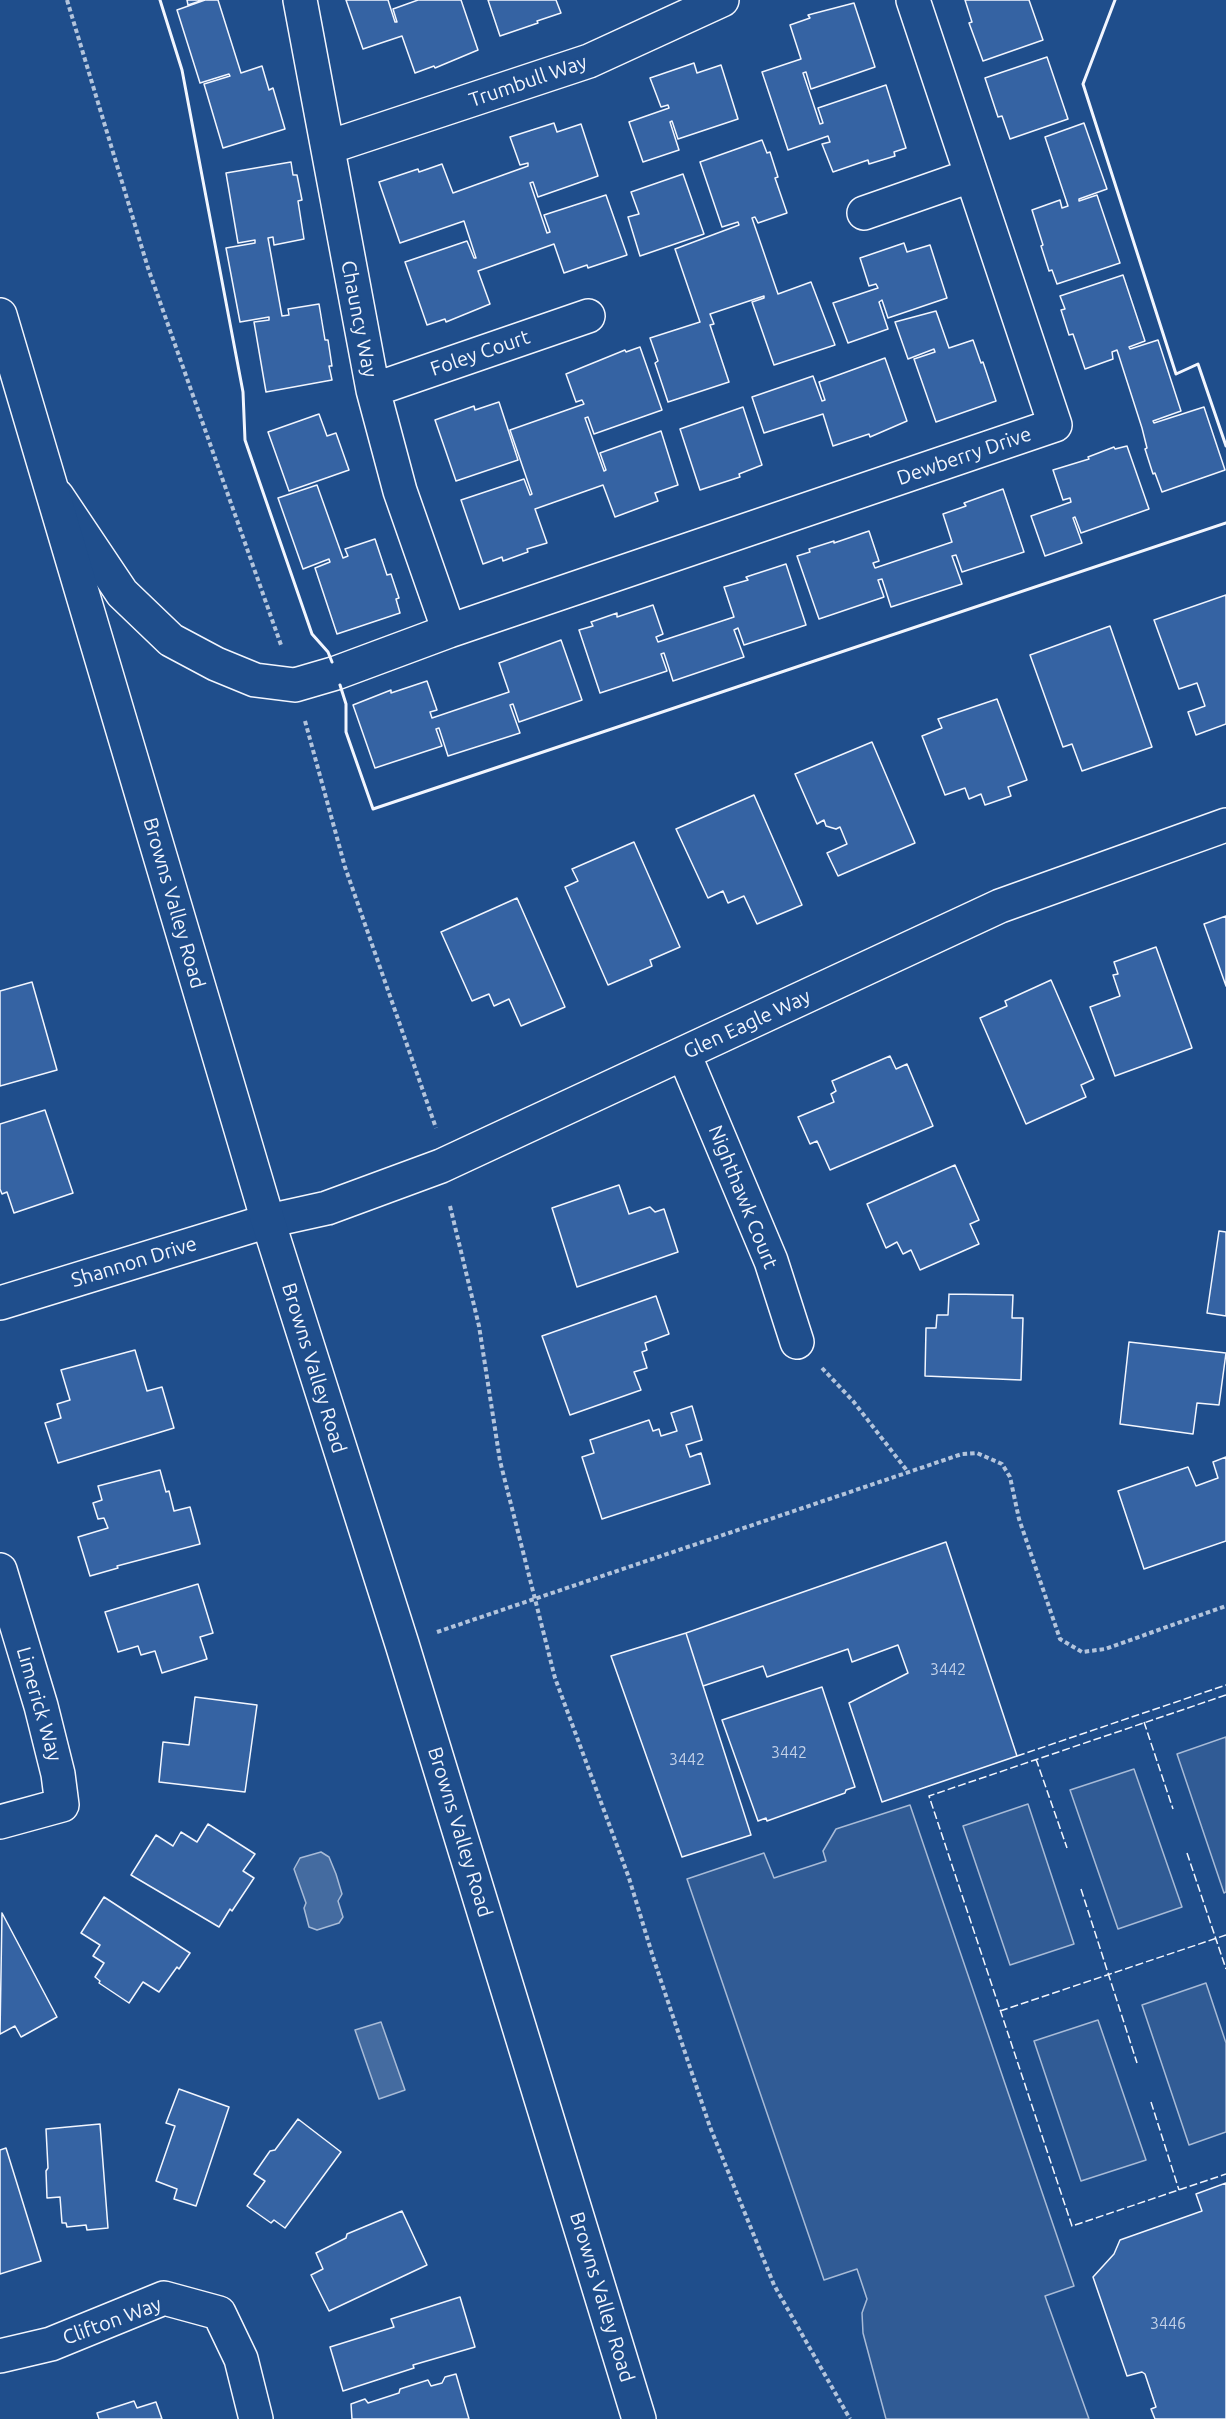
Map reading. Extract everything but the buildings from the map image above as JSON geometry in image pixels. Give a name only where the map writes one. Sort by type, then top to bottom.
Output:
[{"type":"street","name":"Chauncy Way","points":[[300,0],[373,390],[400,491],[449,631]]},
{"type":"street","name":"Trumbull Way","points":[[329,147],[589,61],[722,0]]},
{"type":"street","name":"Dewberry Drive","points":[[449,631],[1055,425],[913,0]]},
{"type":"street","points":[[864,213],[970,176]]},
{"type":"street","name":"Browns Valley Road","points":[[0,315],[268,1221],[402,1644],[639,2419]]},
{"type":"street","name":"Foley Court","points":[[373,390],[588,316]]},
{"type":"street","points":[[52,488],[122,593],[171,640],[216,664],[255,680],[295,685],[336,673],[449,631]]},
{"type":"street","name":"Glen Eagle Way","points":[[268,1221],[327,1208],[441,1166],[1000,906],[1226,825]]},
{"type":"street","name":"Nighthawk Court","points":[[684,1054],[771,1261],[797,1342]]},
{"type":"street","name":"Shannon Drive","points":[[0,1303],[268,1221]]},
{"type":"street","name":"Limerick Way","points":[[0,1570],[41,1706],[58,1774],[62,1805],[0,1822]]},
{"type":"street","name":"Clifton Way","points":[[0,2356],[51,2344],[164,2298],[219,2313],[241,2359],[256,2419]]},
{"type":"path","points":[[67,0],[148,268],[295,685],[345,867],[436,1129]]},
{"type":"path","points":[[450,1206],[479,1326],[500,1461],[555,1678],[629,1878],[710,2127],[774,2285],[850,2419]]},
{"type":"path","points":[[797,1342],[853,1401],[908,1472]]},
{"type":"path","points":[[402,1644],[962,1454],[977,1453],[1002,1464],[1010,1477],[1019,1519],[1060,1639],[1082,1652],[1105,1649],[1226,1606]]},
{"type":"shaded area","points":[[1226,1737],[1226,1892],[1224,1893],[1177,1754]]},
{"type":"shaded area","points":[[1134,1769],[1182,1907],[1118,1929],[1070,1790]]},
{"type":"shaded area","points":[[1028,1804],[1074,1944],[1010,1965],[963,1826]]},
{"type":"shaded area","points":[[910,1805],[1074,2286],[1045,2296],[1089,2419],[886,2419],[863,2333],[862,2313],[867,2299],[857,2269],[824,2280],[687,1879],[764,1853],[774,1878],[826,1861],[823,1851],[836,1829]]},
{"type":"shaded area","points":[[321,1852],[329,1857],[336,1874],[342,1894],[338,1901],[343,1917],[339,1923],[317,1930],[309,1927],[304,1908],[306,1903],[294,1869],[300,1858]]},
{"type":"shaded area","points":[[1206,1983],[1226,2043],[1226,2132],[1189,2145],[1142,2005]]},
{"type":"shaded area","points":[[1098,2020],[1146,2160],[1081,2181],[1034,2041]]},
{"type":"shaded area","points":[[381,2022],[405,2090],[379,2099],[355,2030]]},
{"type":"fence","points":[[1017,1756],[1226,1685]]},
{"type":"fence","points":[[1226,1695],[929,1796],[1072,2226],[1226,2174]]},
{"type":"fence","points":[[1144,1722],[1173,1809]]},
{"type":"fence","points":[[1036,1759],[1067,1848]]},
{"type":"fence","points":[[1187,1853],[1226,1969]]},
{"type":"fence","points":[[1081,1889],[1137,2063]]},
{"type":"fence","points":[[1000,2011],[1226,1935]]},
{"type":"fence","points":[[1151,2102],[1179,2190]]},
{"type":"wall","points":[[160,0],[182,70],[243,392],[245,440],[312,634],[328,652],[332,662]]},
{"type":"wall","points":[[1115,0],[1083,84],[1176,374],[1198,364],[1226,446]]},
{"type":"wall","points":[[340,685],[346,704],[346,732],[373,809],[1226,523]]}]
